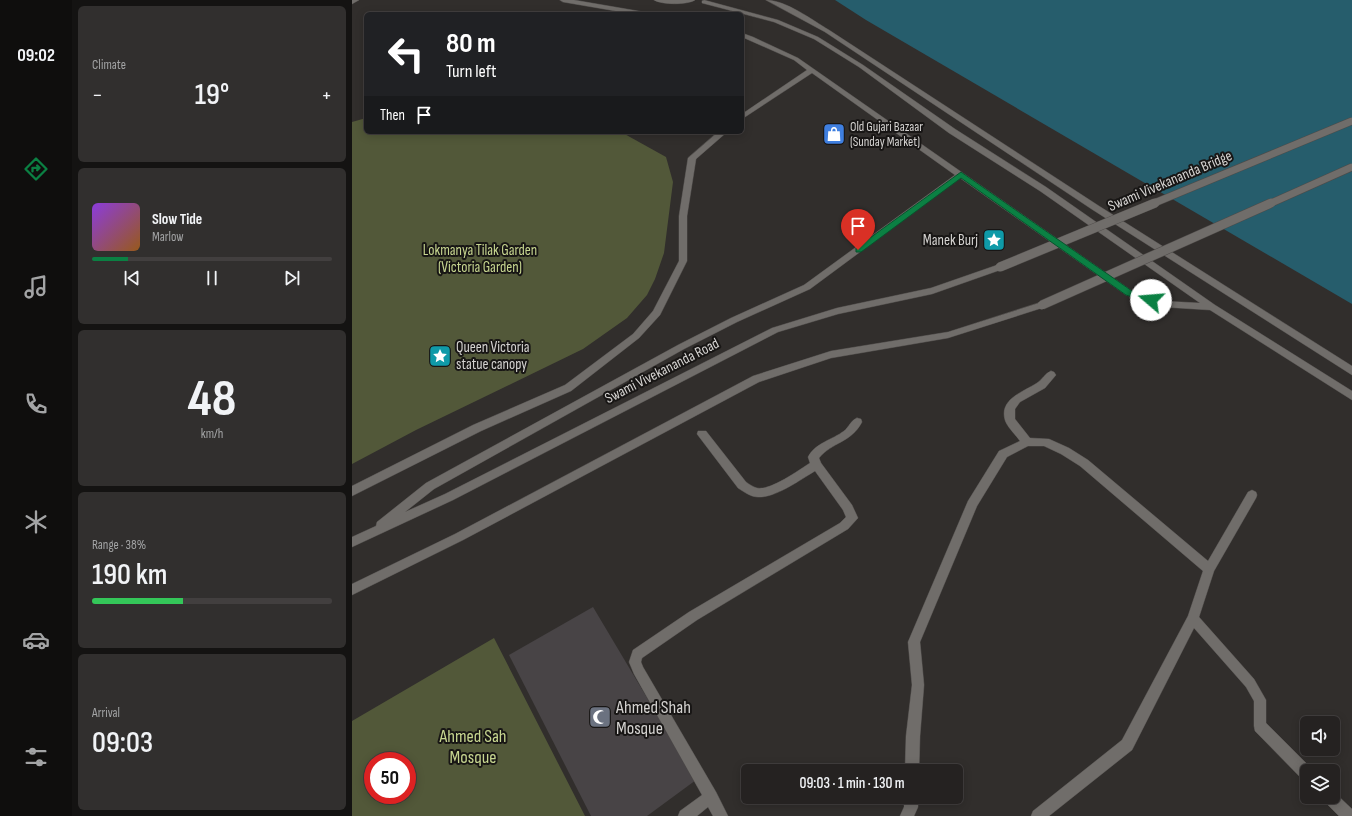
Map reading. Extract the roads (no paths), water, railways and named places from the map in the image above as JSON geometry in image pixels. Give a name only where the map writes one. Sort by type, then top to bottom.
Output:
[{"type":"main road","points":[[352,2],[356,0]]},
{"type":"main road","points":[[563,0],[632,12]]},
{"type":"main road","points":[[657,0],[673,2],[692,0],[704,2],[776,20],[816,38],[861,66],[952,131],[1043,190],[1212,307],[1352,396]]},
{"type":"main road","points":[[704,2],[721,0]]},
{"type":"main road","points":[[769,0],[798,14],[827,32],[1096,208],[1352,371]]},
{"type":"main road","points":[[744,36],[796,59],[1129,293],[1162,304],[1212,307]]},
{"type":"main road","points":[[744,116],[812,70]]},
{"type":"main road","name":"Swami Vivekananda Bridge","points":[[1000,267],[1352,121]]},
{"type":"main road","points":[[352,491],[478,428],[568,388],[636,336],[657,313],[683,261],[683,216],[692,158],[721,134]]},
{"type":"main road","points":[[352,590],[465,533],[756,379],[831,355],[948,335],[1042,305],[1352,167]]},
{"type":"main road","points":[[368,536],[430,486],[681,347],[734,320],[807,287],[961,174]]},
{"type":"main road","name":"Swami Vivekananda Road","points":[[352,542],[368,536],[486,478],[775,330],[837,311],[932,291],[1000,267]]},
{"type":"main road","points":[[1027,442],[1010,420],[1010,408],[1016,399],[1042,385],[1051,375]]},
{"type":"main road","points":[[721,816],[638,670],[635,662],[637,654],[693,616],[844,526],[852,518],[848,508],[816,465],[812,457],[816,452],[849,433],[854,428],[856,422]]},
{"type":"main road","points":[[702,434],[742,485],[759,493],[770,490],[816,465]]},
{"type":"main road","points":[[912,764],[913,736],[918,685],[914,642],[972,504],[1003,454],[1027,442],[1045,442],[1065,451],[1084,463],[1209,569]]},
{"type":"main road","points":[[1038,816],[1127,745],[1193,618],[1209,569],[1252,495]]},
{"type":"main road","points":[[1193,618],[1250,684],[1260,700],[1260,726],[1300,767]]},
{"type":"main road","points":[[685,816],[711,797]]},
{"type":"main road","points":[[908,816],[911,804]]},
{"type":"main road","points":[[1337,804],[1349,816]]},
{"type":"water","points":[[835,0],[1352,0],[1352,304],[866,20]]},
{"type":"place","name":"Old Gujari Bazaar (Sunday Market)","points":[[834,134]]},
{"type":"place","name":"Manek Burj","points":[[994,240]]},
{"type":"place","name":"Queen Victoria statue canopy","points":[[440,356]]},
{"type":"place","name":"Ahmed Shah Mosque","points":[[600,717]]},
{"type":"park label","name":"Lokmanya Tilak Garden (Victoria Garden)","points":[[480,258]]},
{"type":"park label","name":"Ahmed Sah Mosque","points":[[473,746]]}]
